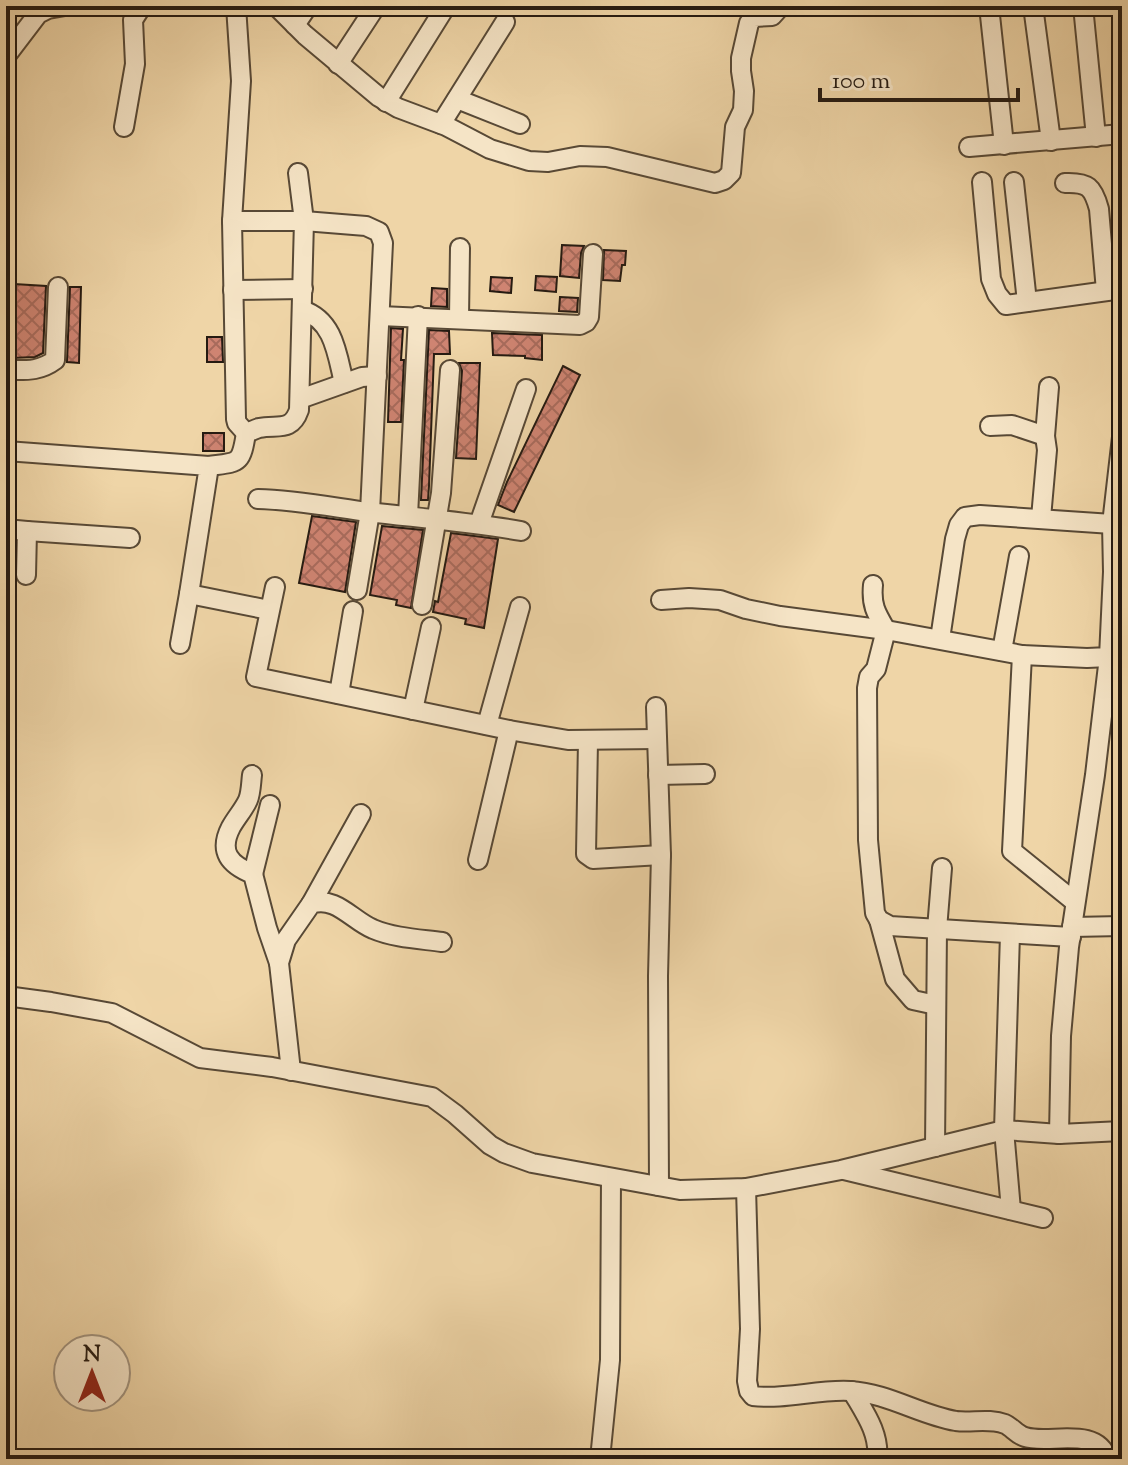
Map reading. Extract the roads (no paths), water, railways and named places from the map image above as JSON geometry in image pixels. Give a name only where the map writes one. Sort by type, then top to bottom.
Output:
[{"type":"street","points":[[6,56],[38,14],[65,6]]},
{"type":"street","points":[[124,127],[135,64],[133,20],[142,6]]},
{"type":"street","points":[[236,6],[241,81],[232,221],[236,419],[246,433]]},
{"type":"street","points":[[276,6],[338,64],[386,102],[441,124],[490,149],[529,161],[607,157],[715,183],[731,173],[735,127],[743,110],[741,58],[749,23],[754,17],[772,16],[781,6]]},
{"type":"street","points":[[295,25],[308,6]]},
{"type":"street","points":[[338,64],[376,6]]},
{"type":"street","points":[[386,102],[446,6]]},
{"type":"street","points":[[989,6],[1004,145]]},
{"type":"street","points":[[1033,6],[1051,141]]},
{"type":"street","points":[[1083,6],[1096,137]]},
{"type":"street","points":[[441,124],[505,22]]},
{"type":"street","points":[[457,99],[520,124]]},
{"type":"street","points":[[969,147],[1122,134]]},
{"type":"street","points":[[246,433],[258,428],[289,425],[297,416],[304,221],[298,173]]},
{"type":"street","points":[[982,182],[991,279],[1006,305],[1114,290],[1096,196],[1081,182],[1065,183]]},
{"type":"street","points":[[1014,182],[1027,302]]},
{"type":"street","points":[[232,221],[304,221],[366,226],[379,232],[383,243],[370,512],[357,590]]},
{"type":"street","points":[[459,318],[460,248]]},
{"type":"street","points":[[380,316],[580,325],[589,317],[593,254]]},
{"type":"street","points":[[6,370],[33,371],[45,368],[55,360],[58,287]]},
{"type":"street","points":[[233,290],[303,289]]},
{"type":"street","points":[[302,310],[316,316],[329,331],[344,383]]},
{"type":"street","points":[[408,516],[418,316]]},
{"type":"street","points":[[422,605],[441,493],[450,370]]},
{"type":"street","points":[[300,399],[362,377],[377,376]]},
{"type":"street","points":[[1041,518],[1049,387]]},
{"type":"street","points":[[479,524],[526,389]]},
{"type":"street","points":[[990,426],[1012,425],[1045,436]]},
{"type":"street","points":[[6,451],[209,466],[231,463],[241,458],[246,433]]},
{"type":"street","points":[[1059,1134],[1061,1036],[1075,902],[1116,655],[1112,524],[1122,437]]},
{"type":"street","points":[[180,644],[209,466]]},
{"type":"street","points":[[258,499],[521,531]]},
{"type":"street","points":[[940,639],[955,539],[965,517],[980,515],[1112,524]]},
{"type":"street","points":[[6,529],[130,538]]},
{"type":"street","points":[[26,575],[27,531]]},
{"type":"street","points":[[1002,651],[1019,556]]},
{"type":"street","points":[[873,585],[874,608],[886,630],[876,669],[869,677],[867,688],[868,840],[875,913],[895,979],[913,1000],[936,1005]]},
{"type":"street","points":[[275,587],[256,677],[554,739],[656,739]]},
{"type":"street","points":[[189,594],[269,610]]},
{"type":"street","points":[[661,600],[720,600],[780,616],[886,630],[1022,655],[1087,658],[1116,655]]},
{"type":"street","points":[[487,725],[520,607]]},
{"type":"street","points":[[339,694],[353,611]]},
{"type":"street","points":[[413,710],[431,627]]},
{"type":"street","points":[[1022,655],[1012,851],[1075,902]]},
{"type":"street","points":[[656,707],[661,855],[659,1186]]},
{"type":"street","points":[[478,860],[509,730]]},
{"type":"street","points":[[588,741],[586,854],[593,859],[661,855]]},
{"type":"street","points":[[658,775],[705,774]]},
{"type":"street","points":[[252,775],[248,799],[229,830],[226,845],[227,857],[239,869],[253,874]]},
{"type":"street","points":[[270,805],[253,874],[279,963],[291,1071]]},
{"type":"street","points":[[279,963],[286,940],[311,904],[361,814]]},
{"type":"street","points":[[935,1147],[937,929],[942,868]]},
{"type":"street","points":[[311,904],[323,901],[333,904],[381,932],[442,942]]},
{"type":"street","points":[[879,920],[890,926],[1010,934],[1072,932],[1122,926]]},
{"type":"street","points":[[1010,934],[1004,1130],[1011,1210]]},
{"type":"street","points":[[6,996],[112,1013],[200,1058],[432,1097],[504,1153],[532,1163],[680,1190],[746,1188],[841,1170],[1004,1130],[1059,1134],[1122,1131]]},
{"type":"street","points":[[841,1170],[1043,1218]]},
{"type":"street","points":[[600,1459],[610,1360],[611,1178]]},
{"type":"street","points":[[746,1188],[750,1329],[747,1381],[753,1396],[852,1391],[958,1421],[994,1421],[1008,1425],[1022,1437],[1081,1439],[1105,1451],[1107,1459]]},
{"type":"street","points":[[852,1391],[873,1427],[877,1459]]}]
